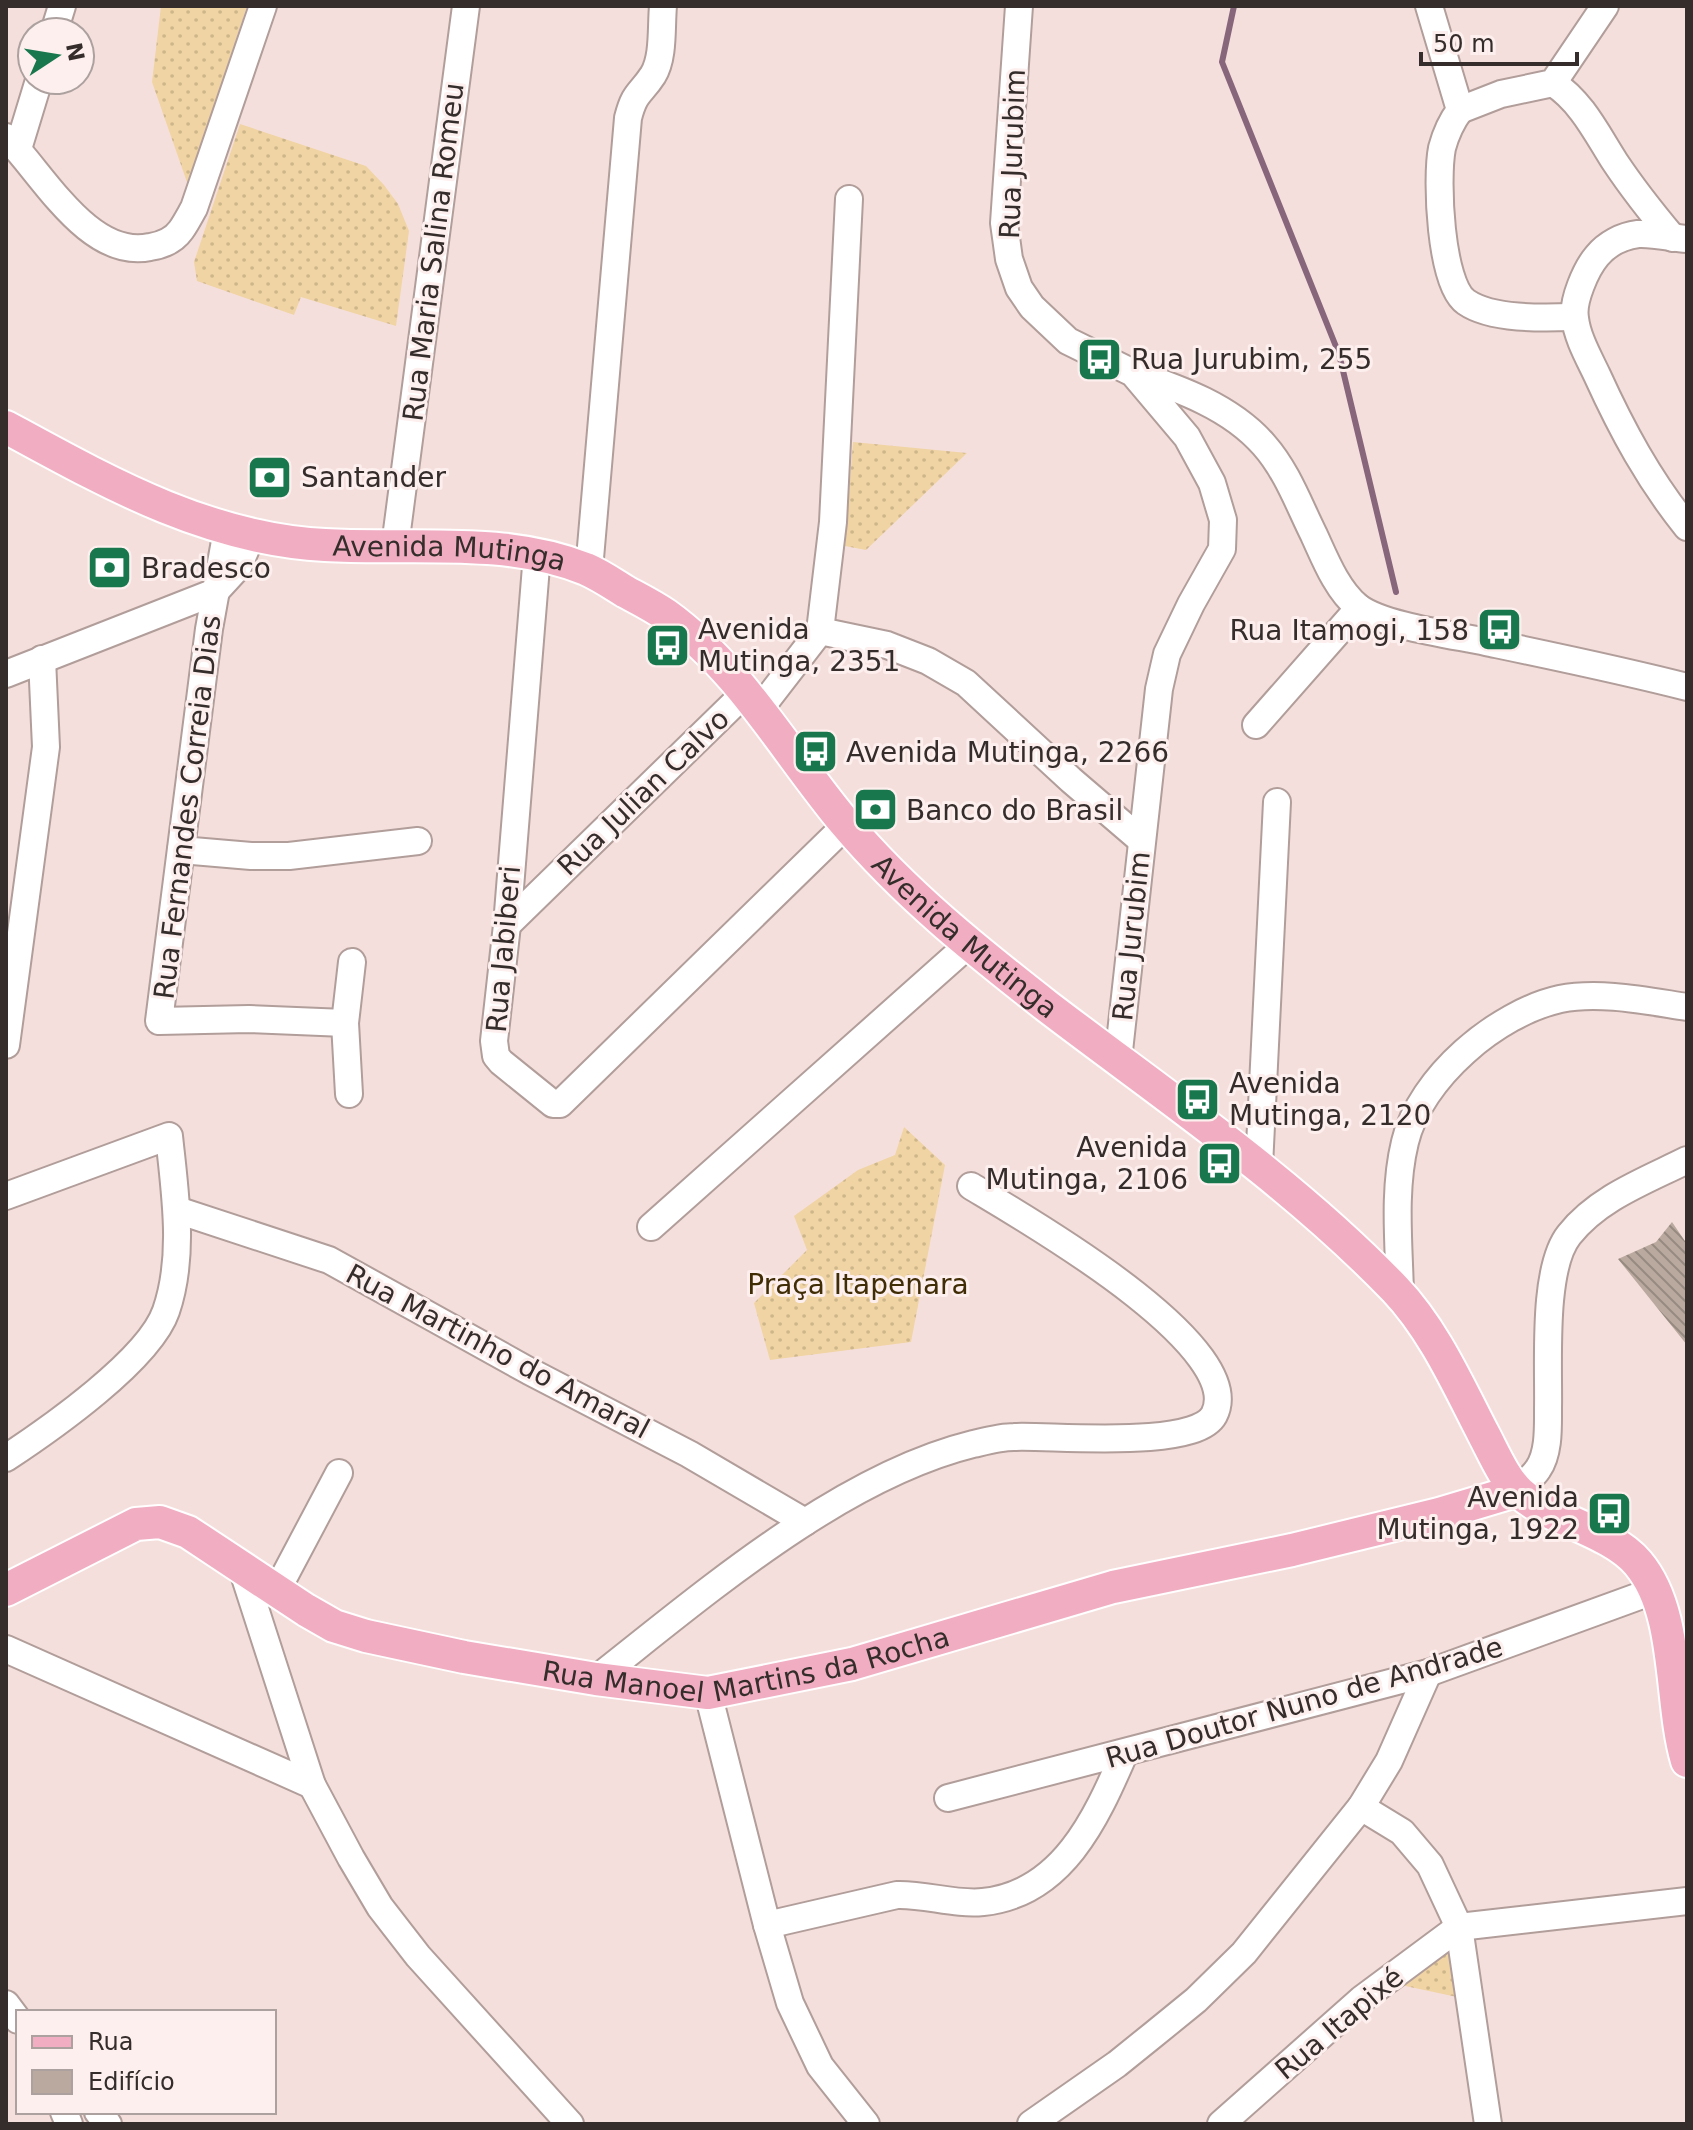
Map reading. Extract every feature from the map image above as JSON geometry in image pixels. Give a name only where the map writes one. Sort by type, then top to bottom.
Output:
[{"type":"main road","name":"Avenida Mutinga","points":[[6,427],[108,483],[199,521],[239,533],[323,545],[448,545],[537,554],[589,570],[667,615],[708,652],[752,702],[846,825],[904,888],[968,945],[1259,1166],[1400,1294],[1441,1351],[1516,1491]]},
{"type":"main road","points":[[1516,1491],[1636,1559],[1656,1590],[1664,1620],[1687,1761]]},
{"type":"main road","name":"Rua Manoel Martins da Rocha","points":[[6,1590],[136,1524],[160,1522],[188,1532],[334,1626],[366,1636],[596,1679],[708,1693],[852,1664],[1113,1587],[1292,1550],[1439,1514],[1516,1491]]},
{"type":"street","points":[[32,96],[12,143],[81,224],[124,249],[146,249],[165,244],[180,232],[194,208],[263,6]]},
{"type":"street","name":"Rua Maria Salina Romeu","points":[[395,546],[466,6]]},
{"type":"street","points":[[589,570],[627,132],[633,100],[652,76],[657,63],[663,6]]},
{"type":"street","name":"Rua Jurubim","points":[[1019,6],[1004,223],[1009,259],[1019,288],[1032,307],[1068,341],[1133,373],[1187,437],[1212,483],[1225,534],[1222,549],[1167,654],[1159,689],[1118,1060]]},
{"type":"street","points":[[1429,6],[1460,110]]},
{"type":"street","points":[[1574,317],[1544,318],[1488,311],[1463,300],[1456,292],[1442,232],[1439,195],[1441,152],[1448,126],[1460,110],[1501,94],[1553,83],[1605,6]]},
{"type":"street","points":[[1553,83],[1579,107],[1638,196],[1680,238]]},
{"type":"street","points":[[849,199],[833,522],[820,631],[887,645],[928,661],[966,683],[1141,840]]},
{"type":"street","points":[[1680,238],[1640,234],[1625,237],[1605,247],[1589,265],[1580,287],[1574,317],[1625,435],[1663,497],[1687,527]]},
{"type":"street","points":[[1133,373],[1185,391],[1224,412],[1264,444],[1287,479],[1330,569],[1348,598],[1359,608],[1396,622],[1616,668],[1687,687]]},
{"type":"street","name":"Rua Fernandes Correia Dias","points":[[239,533],[238,567],[215,592],[159,1021],[249,1019],[345,1023]]},
{"type":"street","name":"Rua Jabiberi","points":[[537,554],[507,925],[494,1041],[496,1056],[553,1104],[563,1101],[846,825]]},
{"type":"street","points":[[6,674],[215,592]]},
{"type":"street","points":[[1256,725],[1359,608]]},
{"type":"street","name":"Rua Julian Calvo","points":[[507,925],[752,702],[820,631]]},
{"type":"street","points":[[6,1045],[46,747],[42,659]]},
{"type":"street","points":[[1259,1166],[1277,802]]},
{"type":"street","points":[[181,850],[289,856],[418,841]]},
{"type":"street","points":[[651,1227],[968,945]]},
{"type":"street","points":[[349,1094],[345,1023],[352,962]]},
{"type":"street","points":[[1400,1294],[1398,1202],[1405,1141],[1421,1103],[1444,1073],[1479,1039],[1522,1011],[1561,999],[1597,996],[1687,1007]]},
{"type":"street","points":[[6,1196],[169,1136],[177,1210],[172,1288],[165,1314],[153,1338],[134,1358],[48,1430],[6,1458]]},
{"type":"street","points":[[1516,1491],[1539,1469],[1548,1437],[1550,1300],[1557,1255],[1579,1223],[1611,1198],[1687,1160]]},
{"type":"street","points":[[596,1679],[701,1597],[805,1522],[924,1460],[971,1445],[1011,1437],[1133,1439],[1192,1429],[1206,1423],[1213,1415],[1218,1398],[1214,1381],[1181,1334],[1115,1277],[971,1186]]},
{"type":"street","name":"Rua Martinho do Amaral","points":[[177,1210],[329,1260],[529,1371],[689,1454],[805,1522]]},
{"type":"street","points":[[277,1590],[339,1473]]},
{"type":"street","points":[[241,1565],[312,1785],[380,1907],[418,1956],[570,2124]]},
{"type":"street","name":"Rua Doutor Nuno de Andrade","points":[[948,1798],[1428,1673],[1656,1590]]},
{"type":"street","points":[[6,1649],[312,1785]]},
{"type":"street","points":[[1031,2124],[1117,2064],[1196,2000],[1244,1953],[1361,1807],[1389,1761],[1428,1673]]},
{"type":"street","points":[[708,1693],[790,2003],[820,2066],[866,2124]]},
{"type":"street","points":[[767,1925],[897,1895],[916,1894],[980,1903],[1019,1894],[1041,1881],[1082,1839],[1101,1807],[1124,1754]]},
{"type":"street","points":[[1361,1807],[1402,1832],[1430,1865],[1459,1927],[1488,2124]]},
{"type":"street","points":[[1459,1927],[1687,1901]]},
{"type":"street","name":"Rua Itapixé","points":[[1221,2124],[1362,1999],[1459,1927]]},
{"type":"green space","points":[[161,6],[247,6],[188,185],[152,82]]},
{"type":"green space","points":[[240,124],[366,166],[384,185],[398,204],[409,231],[396,326],[301,297],[294,315],[197,281],[194,262]]},
{"type":"green space","points":[[853,442],[967,453],[866,550],[845,546]]},
{"type":"green space","name":"Praça Itapenara","points":[[904,1127],[945,1165],[911,1342],[770,1360],[754,1303],[807,1250],[794,1216],[858,1170],[895,1155]]},
{"type":"green space","points":[[1450,1950],[1457,1997],[1396,1984]]},
{"type":"building","points":[[1672,1222],[1687,1244],[1687,1345],[1618,1259],[1656,1242]]},
{"type":"waterway","points":[[1234,6],[1222,62],[1339,354],[1396,592]]},
{"type":"place","name":"Rua Jurubim, 255","points":[[1100,359]]},
{"type":"place","name":"Santander","points":[[270,477]]},
{"type":"place","name":"Bradesco","points":[[110,568]]},
{"type":"place","name":"Rua Itamogi, 158","points":[[1500,630]]},
{"type":"place","name":"Avenida Mutinga, 2351","points":[[667,645]]},
{"type":"place","name":"Avenida Mutinga, 2266","points":[[815,752]]},
{"type":"place","name":"Banco do Brasil","points":[[875,810]]},
{"type":"place","name":"Avenida Mutinga, 2120","points":[[1198,1099]]},
{"type":"place","name":"Avenida Mutinga, 2106","points":[[1219,1163]]},
{"type":"place","name":"Avenida Mutinga, 1922","points":[[1610,1513]]}]
